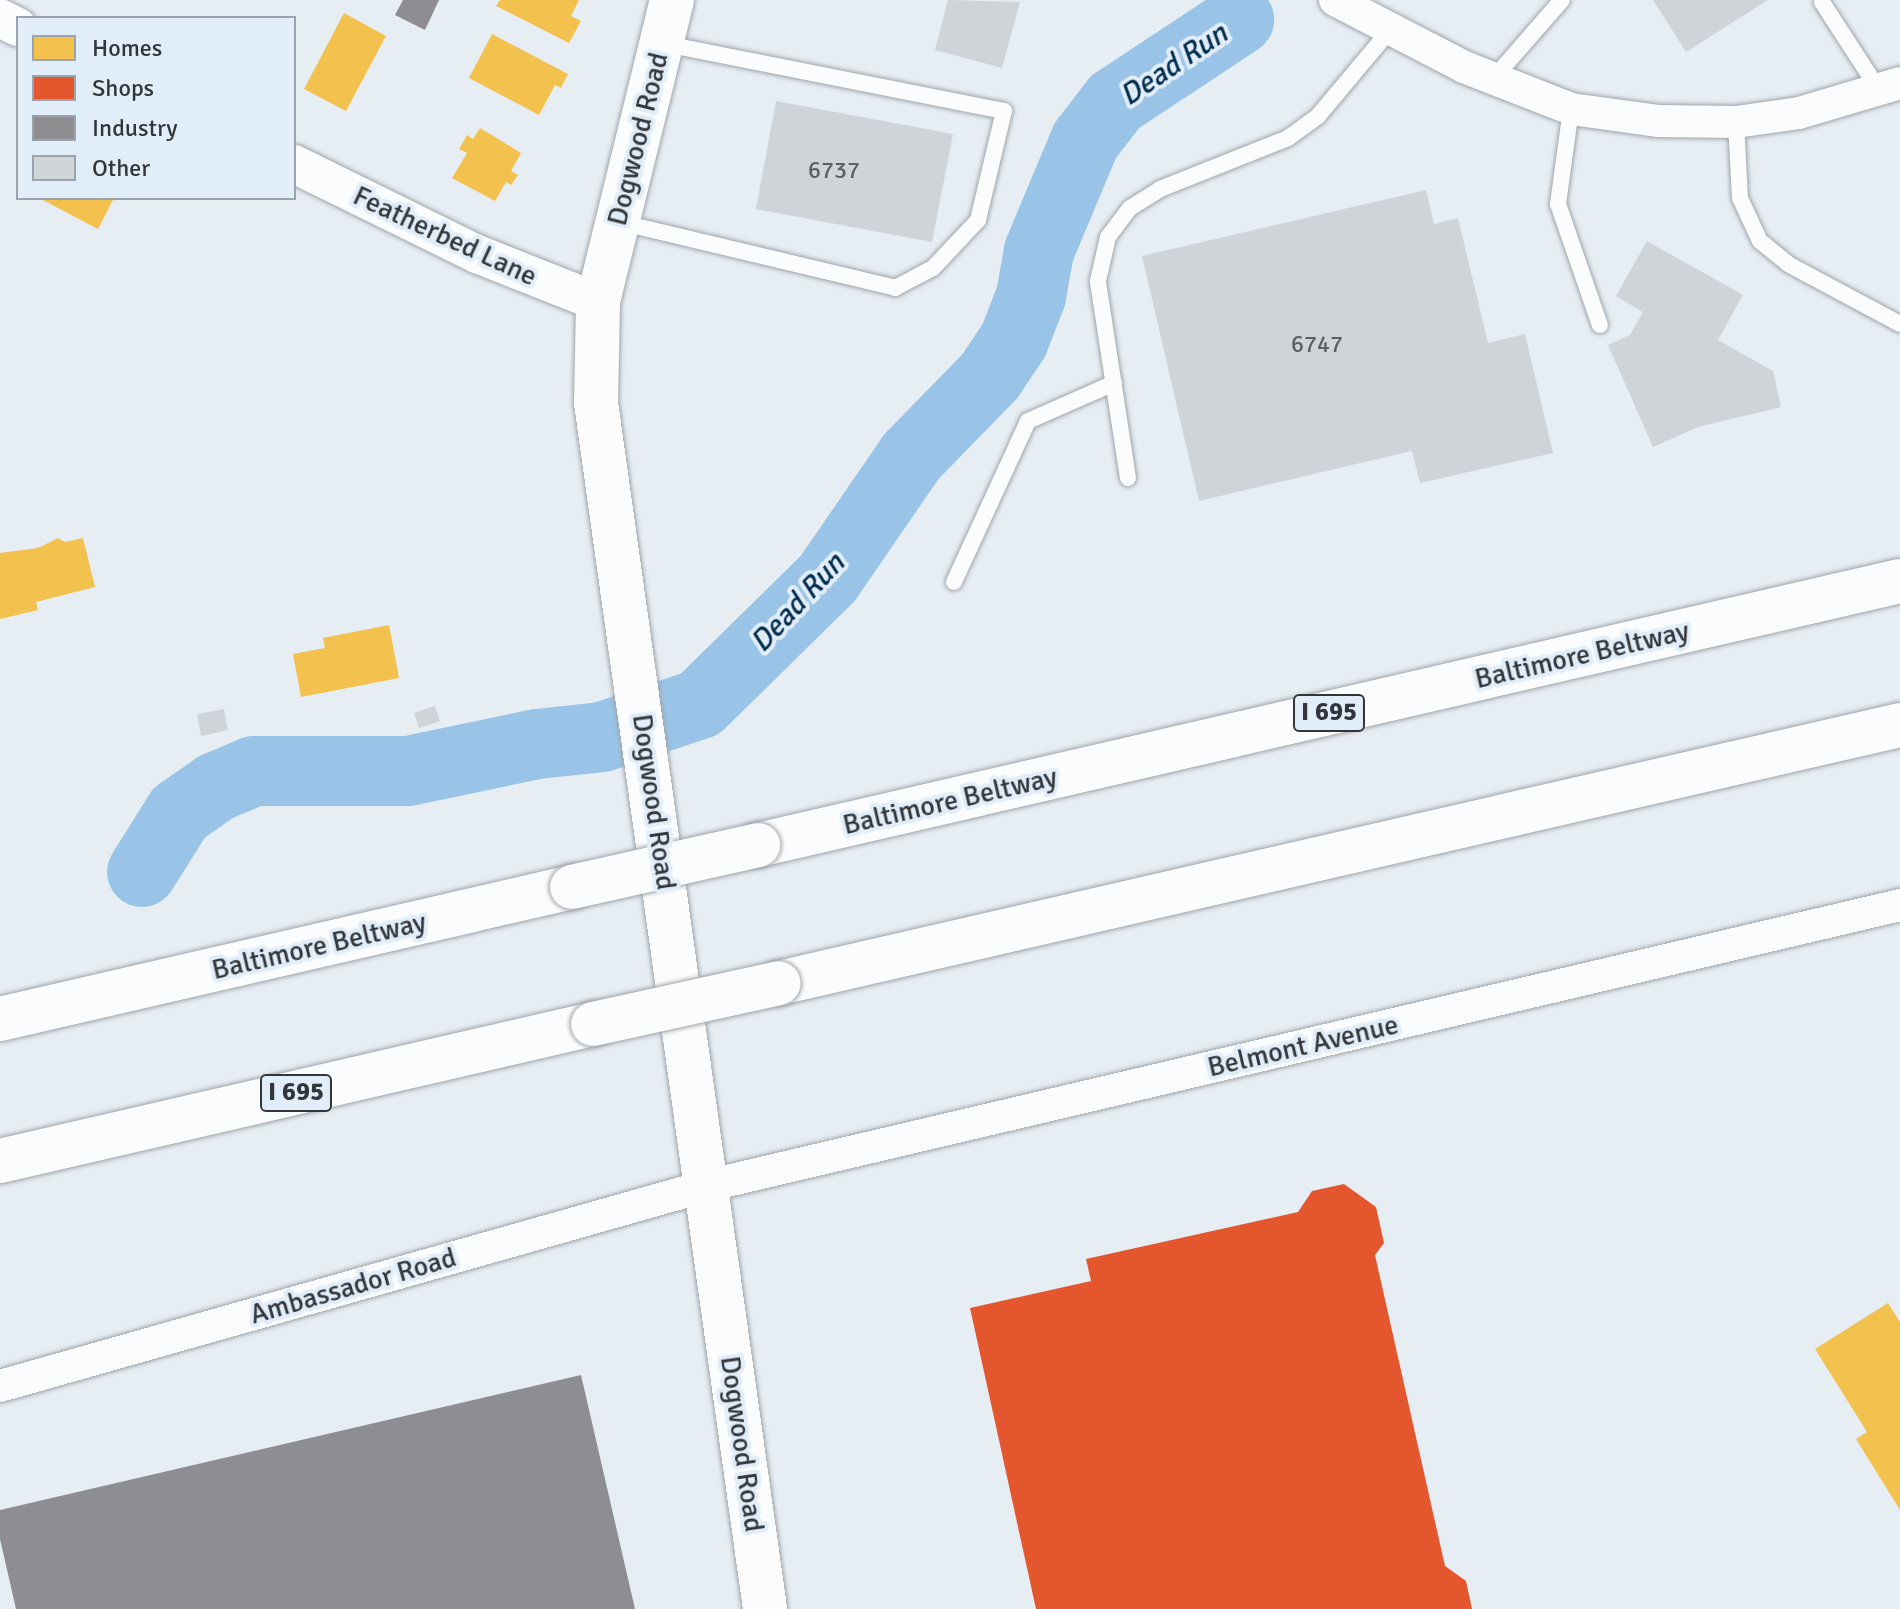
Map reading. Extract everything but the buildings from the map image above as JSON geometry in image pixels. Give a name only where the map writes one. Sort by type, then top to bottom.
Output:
[{"type":"main road","name":"Dogwood Road","points":[[672,0],[598,302],[596,403],[644,724],[765,1609]]},
{"type":"main road","name":"Baltimore Beltway","points":[[0,1019],[1900,581]]},
{"type":"main road","name":"I 695","points":[[0,1161],[1900,725]]},
{"type":"street","points":[[1335,0],[1493,79],[1571,109],[1659,121],[1736,122],[1799,113],[1889,86]]},
{"type":"street","name":"Featherbed Lane","points":[[296,165],[477,254],[598,302]]},
{"type":"street","name":"Belmont Avenue","points":[[706,1186],[1900,905]]},
{"type":"street","name":"Ambassador Road","points":[[0,1386],[706,1186]]},
{"type":"lane","points":[[1493,79],[1562,0]]},
{"type":"lane","points":[[1822,2],[1889,86]]},
{"type":"lane","points":[[1128,478],[1098,281],[1108,237],[1130,208],[1160,189],[1288,138],[1318,116],[1391,29]]},
{"type":"lane","points":[[618,221],[895,288],[933,268],[978,220],[1004,111],[662,43]]},
{"type":"lane","points":[[1571,109],[1558,204],[1600,325]]},
{"type":"lane","points":[[1736,122],[1740,198],[1760,241],[1788,264],[1900,324]]},
{"type":"lane","points":[[954,582],[1028,421],[1114,383]]},
{"type":"waterway","name":"Dead Run","points":[[142,872],[179,813],[216,787],[254,771],[408,771],[537,744],[602,737],[700,704],[828,578],[912,456],[990,376],[1014,340],[1031,296],[1039,251],[1085,141],[1115,102],[1239,20]]}]
